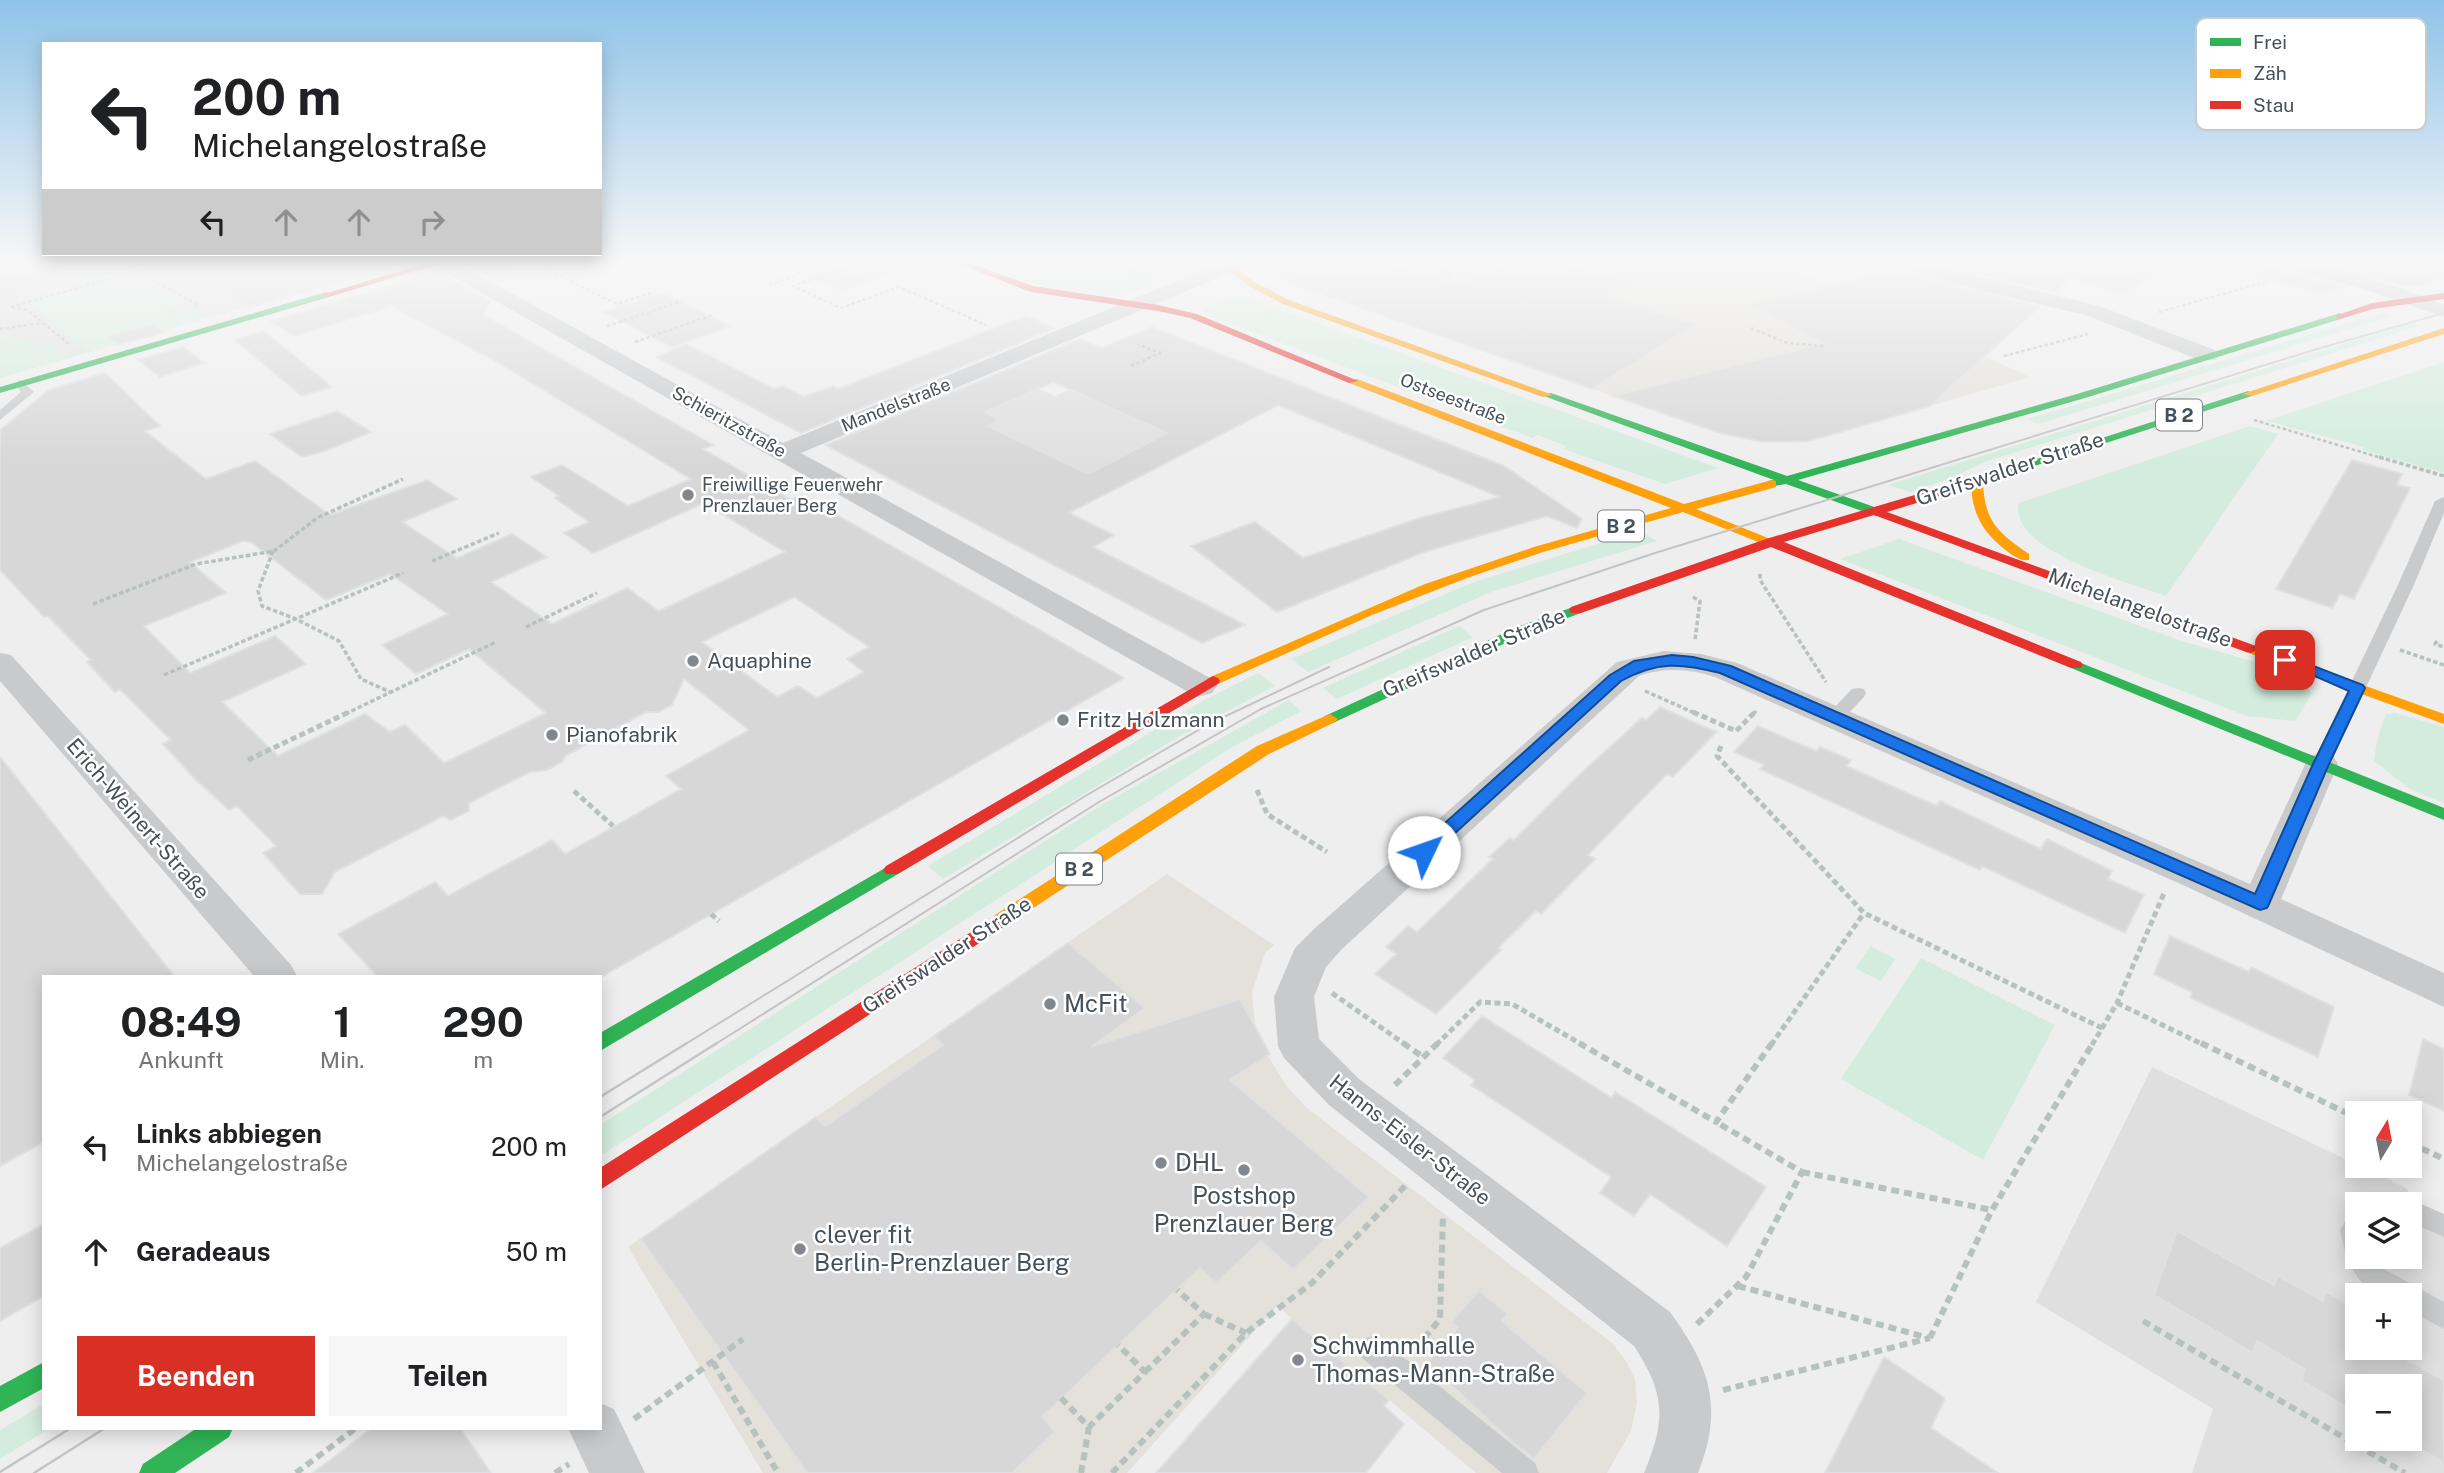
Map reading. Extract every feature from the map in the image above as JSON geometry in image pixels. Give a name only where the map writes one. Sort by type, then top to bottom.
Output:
[{"type":"main road","points":[[0,390],[206,330]]},
{"type":"main road","name":"Ostseestraße","points":[[1227,330],[1342,377],[1771,542]]},
{"type":"main road","name":"Ostseestraße","points":[[1363,330],[1876,513]]},
{"type":"main road","name":"B 2","points":[[602,1042],[1201,686],[1462,575],[2081,396],[2292,330]]},
{"type":"main road","name":"Greifswalder Straße","points":[[602,1179],[1263,750],[1522,630],[1771,542],[1876,513],[2444,331]]},
{"type":"main road","points":[[1977,480],[1976,507],[1989,530],[2055,577]]},
{"type":"main road","name":"Michelangelostraße","points":[[1876,513],[2444,719]]},
{"type":"main road","points":[[1771,542],[2444,814]]},
{"type":"main road","points":[[0,1400],[42,1375]]},
{"type":"main road","points":[[152,1473],[217,1430]]},
{"type":"street","name":"Schieritzstraße","points":[[564,330],[1201,686]]},
{"type":"street","name":"Mandelstraße","points":[[782,452],[1050,330]]},
{"type":"street","points":[[2142,330],[2207,355]]},
{"type":"street","name":"Erich-Weinert-Straße","points":[[0,662],[276,975]]},
{"type":"street","name":"Hanns-Eisler-Straße","points":[[1671,1473],[1688,1426],[1687,1400],[1668,1350],[1652,1329],[1344,1092],[1300,1046],[1294,998],[1309,959],[1328,939],[1628,669],[1652,662],[1693,662],[1726,670],[1776,691],[1846,705],[2444,991]]},
{"type":"street","points":[[2260,904],[2321,764]]},
{"type":"street","points":[[596,1430],[618,1473]]},
{"type":"lane","points":[[0,416],[28,392],[20,384]]},
{"type":"lane","points":[[2321,764],[2380,642],[2442,501]]},
{"type":"lane","points":[[2422,1216],[2444,1226]]},
{"type":"lane","points":[[2369,1269],[2384,1283]]},
{"type":"lane","points":[[2422,1303],[2444,1315]]},
{"type":"lane","points":[[1372,1349],[1525,1473]]},
{"type":"path","points":[[51,330],[71,346]]},
{"type":"path","points":[[623,346],[670,330]]},
{"type":"path","points":[[1755,330],[1787,343],[1825,346]]},
{"type":"path","points":[[1131,366],[1160,353],[1138,344]]},
{"type":"path","points":[[2250,419],[2444,476]]},
{"type":"path","points":[[93,604],[196,564],[274,551],[317,518],[345,503],[403,480]]},
{"type":"path","points":[[432,561],[499,533]]},
{"type":"path","points":[[274,551],[258,591],[262,606],[296,619],[339,641],[361,679],[390,692]]},
{"type":"path","points":[[1762,570],[1760,580],[1801,639],[1827,684],[1846,705]]},
{"type":"path","points":[[164,675],[403,573]]},
{"type":"path","points":[[1664,580],[1700,601],[1693,662]]},
{"type":"path","points":[[526,627],[597,593]]},
{"type":"path","points":[[2437,640],[2435,644],[2444,647]]},
{"type":"path","points":[[248,760],[496,642]]},
{"type":"path","points":[[2380,642],[2442,664],[2444,655]]},
{"type":"path","points":[[1615,678],[1736,731]]},
{"type":"path","points":[[1729,738],[1776,691]]},
{"type":"path","points":[[1721,746],[1717,756],[1864,913],[2104,1029]]},
{"type":"path","points":[[1254,783],[1267,814],[1327,852]]},
{"type":"path","points":[[574,791],[613,826]]},
{"type":"path","points":[[1930,1338],[1992,1210],[2104,1029],[2169,882]]},
{"type":"path","points":[[1716,1122],[1864,913]]},
{"type":"path","points":[[711,914],[719,922]]},
{"type":"path","points":[[1304,973],[1423,1056]]},
{"type":"path","points":[[1368,1111],[1480,1002],[1512,1003],[1802,1172],[1992,1210]]},
{"type":"path","points":[[2117,1003],[2345,1112]]},
{"type":"path","points":[[2422,1149],[2444,1159]]},
{"type":"path","points":[[1112,1473],[1246,1333],[1312,1283],[1431,1158]]},
{"type":"path","points":[[1668,1350],[1746,1277],[1802,1172]]},
{"type":"path","points":[[1397,1370],[1440,1320],[1443,1210]]},
{"type":"path","points":[[1738,1286],[1930,1338]]},
{"type":"path","points":[[1177,1290],[1204,1314],[1246,1333]]},
{"type":"path","points":[[1082,1473],[1089,1427],[1204,1314]]},
{"type":"path","points":[[2143,1321],[2405,1473]]},
{"type":"path","points":[[1687,1400],[1837,1359],[1930,1338]]},
{"type":"path","points":[[700,1372],[743,1339]]},
{"type":"path","points":[[1118,1345],[1145,1372]]},
{"type":"path","points":[[713,1362],[778,1473]]},
{"type":"path","points":[[1061,1398],[1089,1427]]},
{"type":"path","points":[[296,1473],[353,1430]]},
{"type":"shaded area","points":[[0,330],[167,330],[0,378]]},
{"type":"shaded area","points":[[1424,330],[1927,330],[2030,377],[1809,441],[1752,440],[1720,433]]},
{"type":"shaded area","points":[[1111,371],[1238,426],[1069,513],[938,448],[999,420],[983,411],[1009,376],[1055,396]]},
{"type":"shaded area","points":[[1167,874],[1274,945],[1265,953],[1252,992],[1255,1026],[1268,1056],[1288,1088],[1307,1108],[1612,1343],[1626,1361],[1635,1379],[1637,1403],[1631,1431],[1607,1473],[1476,1473],[1277,1306],[1127,1473],[763,1473],[628,1247]]},
{"type":"shaded area","points":[[2152,1067],[2345,1159],[2345,1178],[2385,1178],[2409,1192],[2345,1192],[2345,1269],[2422,1269],[2422,1205],[2444,1227],[2444,1473],[2192,1473],[2213,1409],[2036,1302]]},
{"type":"green space","points":[[61,330],[165,330],[88,352]]},
{"type":"green space","points":[[1247,330],[1336,330],[1718,468],[1665,484],[1563,449],[1566,446],[1538,435],[1532,438]]},
{"type":"green space","points":[[2325,330],[2347,330],[2038,424],[2028,419]]},
{"type":"green space","points":[[2389,330],[2407,330],[1984,462],[1952,478],[1910,492],[1888,485]]},
{"type":"green space","points":[[0,333],[11,333],[8,335],[40,345],[49,342],[68,358],[0,378]]},
{"type":"green space","points":[[2444,362],[2444,473],[2363,450],[2364,447],[2266,421]]},
{"type":"green space","points":[[2250,426],[2278,434],[2166,596],[2075,563],[2032,536],[2020,520],[2019,503]]},
{"type":"green space","points":[[1639,531],[1657,541],[1491,592],[1308,672],[1291,659],[1474,582]]},
{"type":"green space","points":[[1899,539],[2182,641],[2276,668],[2276,673],[2302,683],[2312,693],[2295,721],[2247,716],[1840,559]]},
{"type":"green space","points":[[1459,626],[1473,637],[1337,699],[1323,688]]},
{"type":"green space","points":[[1258,673],[1275,686],[1173,740],[943,879],[928,866],[1206,699]]},
{"type":"green space","points":[[1289,700],[1301,711],[1234,746],[602,1155],[602,1124],[1103,804]]},
{"type":"green space","points":[[2395,713],[2444,727],[2444,803],[2410,789],[2374,761],[2381,726],[2386,715]]},
{"type":"green space","points":[[1871,946],[1895,959],[1881,981],[1855,968]]},
{"type":"green space","points":[[1921,958],[2055,1025],[1983,1160],[1841,1079]]},
{"type":"green space","points":[[42,1405],[42,1430],[47,1430],[0,1459],[0,1430]]},
{"type":"building","points":[[133,330],[164,332],[118,345],[107,337]]},
{"type":"building","points":[[284,330],[314,330],[294,336]]},
{"type":"building","points":[[437,330],[509,330],[713,445],[703,449],[791,500],[801,495],[807,498],[1124,678],[603,976],[376,975],[338,934],[435,882],[448,896],[552,840],[565,854],[681,789],[666,776],[749,730],[684,679],[672,705],[658,712],[646,712],[565,756],[562,762],[547,770],[530,772],[469,803],[469,811],[451,820],[443,816],[335,872],[322,894],[300,894],[263,853],[276,846],[237,806],[229,810],[195,779],[163,744],[171,740],[120,689],[115,692],[87,662],[91,660],[48,616],[44,617],[0,570],[0,430],[49,390],[105,373],[160,426],[145,431],[206,479],[255,461],[330,515],[427,480],[457,499],[402,522],[457,558],[512,534],[547,557],[491,582],[552,624],[627,588],[659,611],[785,552],[704,503],[593,553],[564,533],[589,522],[555,498],[559,496],[531,477],[562,465],[628,506],[691,479],[492,359]],"holes":[[[243,541],[251,542],[326,600],[390,574],[448,614],[382,645],[416,674],[469,649],[546,713],[444,763],[405,725],[390,732],[365,714],[278,756],[222,702],[306,664],[275,636],[190,673],[144,626],[226,593],[190,562]],[[794,597],[869,647],[847,659],[864,672],[817,698],[798,686],[777,697],[702,642]]]},
{"type":"building","points":[[638,330],[720,330],[672,347]]},
{"type":"building","points":[[991,330],[1051,330],[801,433],[656,357],[686,344],[774,389],[783,386],[804,397],[833,386],[838,389]]},
{"type":"building","points":[[1145,330],[1159,330],[1504,466],[1582,519],[1577,528],[1547,516],[1424,552],[1277,612],[1191,546],[1255,522],[1303,558],[1420,518],[1500,497],[1278,405],[1069,513],[1114,535],[1093,547],[1245,625],[1202,643],[826,445],[1080,339],[1102,348]],"holes":[[[1053,382],[1167,433],[1088,474],[988,426],[1000,420],[985,412]]]},
{"type":"building","points":[[1423,330],[1687,330],[1592,389]]},
{"type":"building","points":[[1796,330],[2014,330],[1930,406],[1809,441],[1763,442],[1720,433],[1613,396],[1823,343]]},
{"type":"building","points":[[264,331],[332,387],[302,396],[235,340]]},
{"type":"building","points":[[183,347],[204,363],[160,377],[138,360]]},
{"type":"building","points":[[337,411],[371,432],[325,451],[302,457],[270,434]]},
{"type":"building","points":[[2352,460],[2402,474],[2397,485],[2410,488],[2354,599],[2340,594],[2332,608],[2276,589]]},
{"type":"building","points":[[1660,707],[1716,732],[1673,777],[1667,774],[1588,855],[1595,859],[1541,914],[1536,911],[1498,948],[1501,950],[1436,1014],[1375,974],[1396,954],[1386,947],[1408,926],[1417,932],[1493,859],[1489,857],[1510,838],[1514,840],[1579,775],[1642,718],[1646,720]]},
{"type":"building","points":[[1758,726],[1816,751],[1820,747],[1851,760],[1846,766],[1937,806],[1940,801],[2041,849],[2047,839],[2112,871],[2108,879],[2144,895],[2125,933],[1982,866],[1980,870],[1760,769],[1764,765],[1734,752]]},
{"type":"building","points":[[0,757],[173,975],[42,975],[42,1143],[0,1166]]},
{"type":"building","points":[[2170,936],[2249,972],[2251,967],[2334,1007],[2318,1057],[2191,998],[2192,992],[2154,974]]},
{"type":"building","points":[[1068,943],[1145,1008],[1091,1047],[1240,999],[1270,1054],[1230,1080],[1369,1197],[1293,1270],[1261,1241],[1216,1283],[1200,1268],[1042,1417],[1055,1432],[1012,1473],[807,1473],[641,1239],[816,1117],[825,1126],[943,1045],[934,1036]]},
{"type":"building","points":[[1482,1016],[1612,1098],[1615,1092],[1766,1187],[1727,1246],[1650,1194],[1634,1216],[1600,1193],[1611,1177],[1471,1085],[1475,1080],[1443,1058]]},
{"type":"building","points":[[2423,1039],[2444,1049],[2444,1111],[2409,1095]]},
{"type":"building","points":[[42,1225],[42,1297],[0,1321],[0,1248]]},
{"type":"building","points":[[2177,1231],[2274,1285],[2278,1276],[2323,1301],[2325,1291],[2345,1302],[2345,1360],[2408,1360],[2444,1380],[2444,1463],[2422,1450],[2422,1374],[2345,1374],[2345,1406],[2302,1381],[2304,1369],[2257,1341],[2253,1353],[2154,1295]]},
{"type":"building","points":[[1479,1290],[1508,1314],[1502,1321],[1587,1393],[1534,1459],[1503,1434],[1427,1362],[1458,1328],[1451,1322]]},
{"type":"building","name":"Schwimmhalle Thomas-Mann-Straße","points":[[1292,1319],[1389,1400],[1384,1406],[1404,1424],[1366,1473],[1156,1473]]},
{"type":"building","points":[[1884,1357],[1945,1398],[1931,1428],[1998,1473],[1825,1473]]},
{"type":"building","points":[[369,1430],[461,1430],[491,1473],[313,1473]]},
{"type":"tram line","points":[[714,1045],[1099,802],[1261,709],[1484,610],[1655,553],[2385,330]]},
{"type":"tram line","points":[[684,1045],[1087,795],[1207,725],[1329,667]]},
{"type":"tram line","points":[[602,1096],[687,1043]]},
{"type":"tram line","points":[[602,1116],[717,1043]]},
{"type":"tram line","points":[[0,1472],[68,1430]]},
{"type":"tram line","points":[[34,1473],[102,1430]]},
{"type":"traffic: fast","points":[[0,390],[207,330]]},
{"type":"traffic: fast","points":[[1772,484],[2081,396],[2296,330]]},
{"type":"traffic: fast","points":[[1962,485],[2248,394]]},
{"type":"traffic: fast","points":[[1547,395],[1876,512]]},
{"type":"traffic: fast","points":[[1330,719],[1522,630],[1576,610]]},
{"type":"traffic: fast","points":[[2076,665],[2444,814]]},
{"type":"traffic: fast","points":[[602,1042],[892,870]]},
{"type":"traffic: fast","points":[[0,1400],[42,1375]]},
{"type":"traffic: fast","points":[[152,1473],[217,1430]]},
{"type":"traffic: slow","points":[[1364,330],[1547,395]]},
{"type":"traffic: slow","points":[[2248,394],[2444,331]]},
{"type":"traffic: slow","points":[[1353,381],[1771,542]]},
{"type":"traffic: slow","points":[[1977,480],[1979,507],[1987,526],[2024,557]]},
{"type":"traffic: slow","points":[[1213,681],[1367,612],[1462,575],[1577,538],[1772,484]]},
{"type":"traffic: slow","points":[[2251,649],[2444,719]]},
{"type":"traffic: slow","points":[[1001,920],[1263,750],[1330,719]]},
{"type":"traffic: jam","points":[[1227,330],[1353,381]]},
{"type":"traffic: jam","points":[[1576,610],[1771,542],[1962,485]]},
{"type":"traffic: jam","points":[[1876,512],[2251,649]]},
{"type":"traffic: jam","points":[[1771,542],[2076,665]]},
{"type":"traffic: jam","points":[[892,870],[1213,681]]},
{"type":"traffic: jam","points":[[602,1179],[1001,920]]},
{"type":"place","name":"Freiwillige Feuerwehr Prenzlauer Berg","points":[[688,495]]},
{"type":"place","name":"Aquaphine","points":[[693,661]]},
{"type":"place","name":"Fritz Holzmann","points":[[1063,720]]},
{"type":"place","name":"Pianofabrik","points":[[552,735]]},
{"type":"place","name":"McFit","points":[[1050,1004]]},
{"type":"place","name":"DHL","points":[[1161,1163]]},
{"type":"place","name":"Postshop Prenzlauer Berg","points":[[1244,1170]]},
{"type":"place","name":"clever fit Berlin-Prenzlauer Berg","points":[[800,1249]]},
{"type":"place","name":"Schwimmhalle Thomas-Mann-Straße","points":[[1298,1360]]},
{"type":"route","points":[[1424,852],[1615,678],[1639,665],[1672,660],[1726,670],[2260,904],[2321,764],[2358,688],[2285,660]]}]
